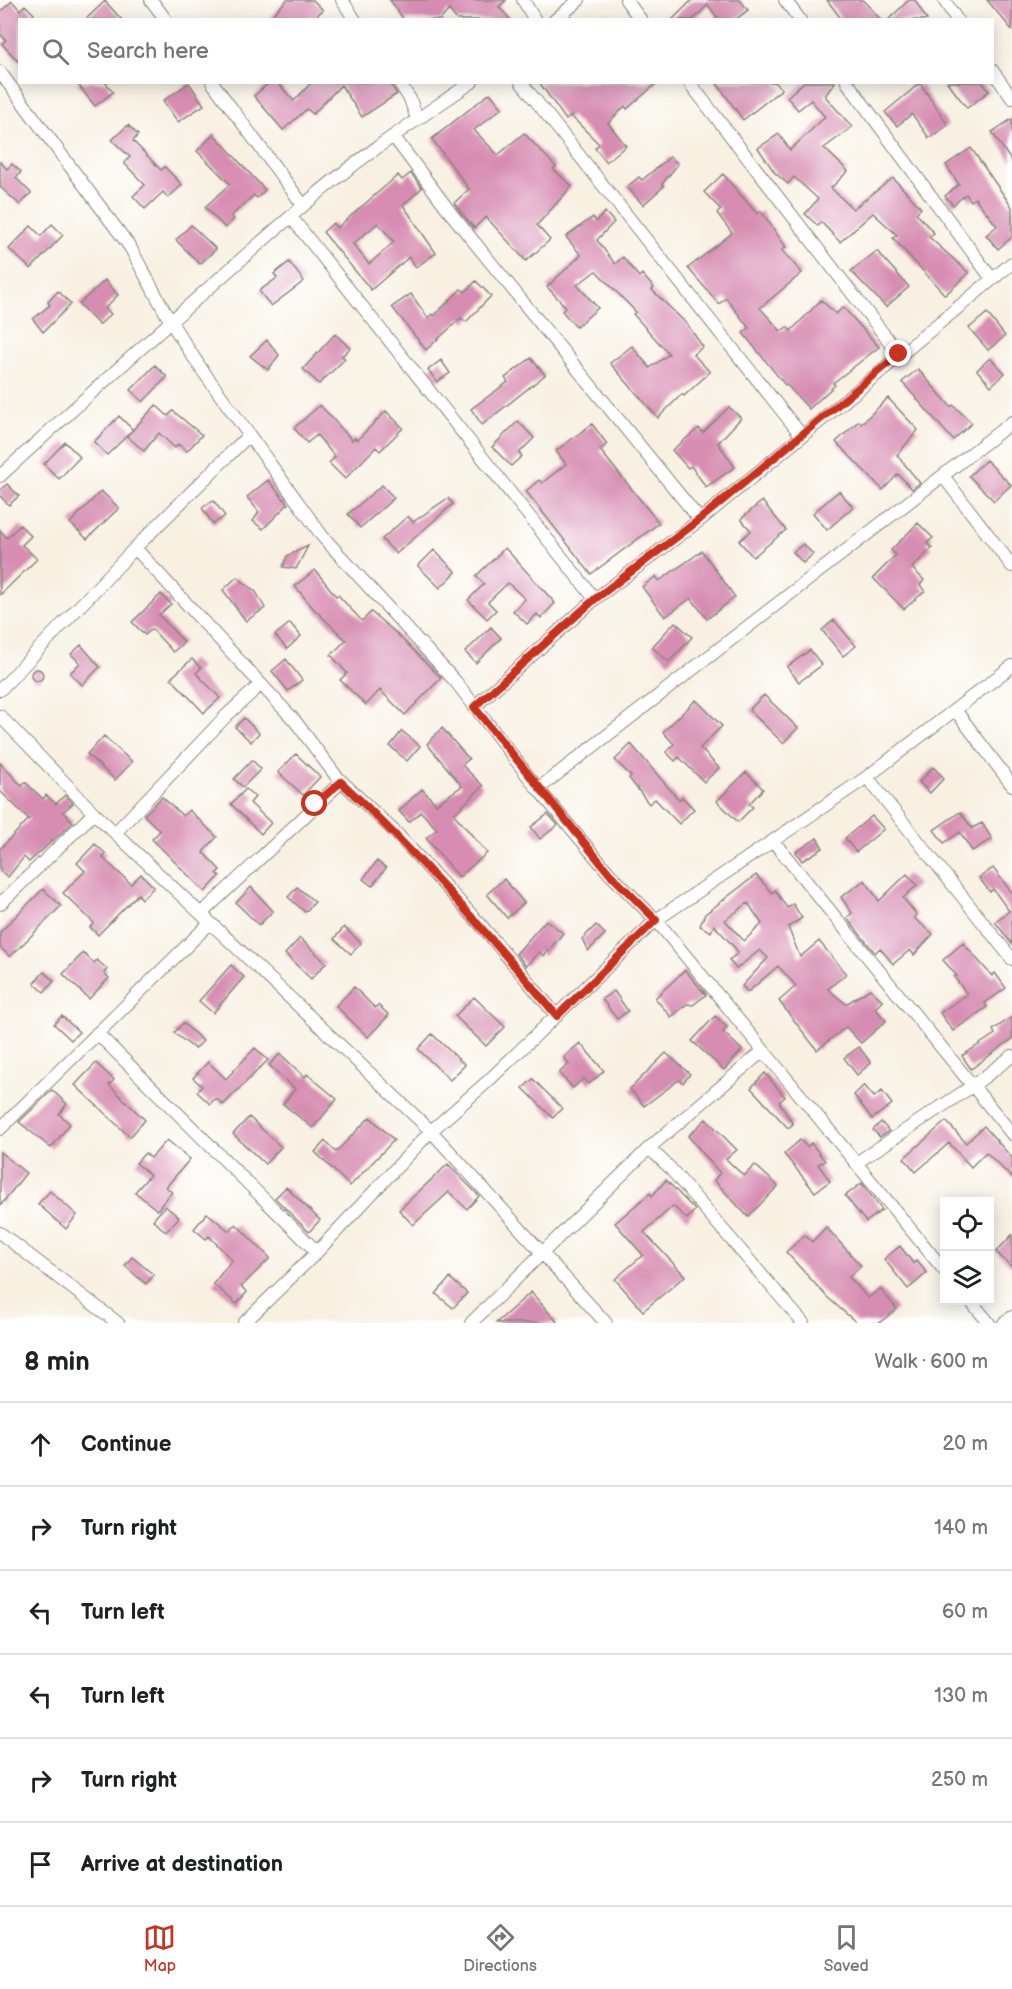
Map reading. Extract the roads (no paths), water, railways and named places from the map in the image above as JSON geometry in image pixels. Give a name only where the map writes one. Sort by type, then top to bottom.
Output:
[{"type":"street","points":[[151,0],[164,18]]},
{"type":"street","points":[[342,0],[354,18]]},
{"type":"street","points":[[523,0],[534,18]]},
{"type":"street","points":[[557,18],[579,0]]},
{"type":"street","points":[[626,0],[640,18]]},
{"type":"street","points":[[785,0],[798,18]]},
{"type":"street","points":[[944,0],[956,18]]},
{"type":"street","points":[[994,71],[1012,98]]},
{"type":"street","points":[[0,72],[130,247],[170,321],[248,436],[323,537],[456,682],[538,789],[609,873],[656,920],[940,1264]]},
{"type":"street","points":[[213,84],[303,205]]},
{"type":"street","points":[[400,84],[410,99],[417,119]]},
{"type":"street","points":[[0,476],[170,321],[303,205],[417,119],[469,84]]},
{"type":"street","points":[[523,84],[802,436]]},
{"type":"street","points":[[691,84],[899,354]]},
{"type":"street","points":[[848,84],[992,279]]},
{"type":"street","points":[[394,136],[453,216],[699,520]]},
{"type":"street","points":[[291,217],[595,599]]},
{"type":"street","points":[[474,707],[595,599],[699,520],[1012,263]]},
{"type":"street","points":[[538,789],[1012,422]]},
{"type":"street","points":[[0,690],[135,548],[248,436]]},
{"type":"street","points":[[943,476],[1012,566]]},
{"type":"street","points":[[135,548],[206,622],[260,685],[295,721],[341,782],[396,834],[480,924],[557,1016]]},
{"type":"street","points":[[244,1323],[317,1251],[431,1131],[557,1016],[656,920],[867,777],[1012,666]]},
{"type":"street","points":[[115,833],[225,716],[260,685]]},
{"type":"street","points":[[956,711],[1012,785]]},
{"type":"street","points":[[0,716],[94,813],[431,1131],[606,1323]]},
{"type":"street","points":[[867,777],[1012,959]]},
{"type":"street","points":[[201,914],[341,782]]},
{"type":"street","points":[[0,904],[94,813]]},
{"type":"street","points":[[774,842],[1012,1134]]},
{"type":"street","points":[[0,1130],[210,923]]},
{"type":"street","points":[[97,1033],[317,1251]]},
{"type":"street","points":[[471,1323],[649,1148],[763,1051]]},
{"type":"street","points":[[856,1163],[974,1085],[1012,1056]]},
{"type":"street","points":[[649,1148],[669,1167],[803,1323]]},
{"type":"street","points":[[0,1233],[118,1323]]},
{"type":"street","points":[[974,1305],[989,1323]]},
{"type":"street","points":[[1004,1323],[1012,1317]]}]
